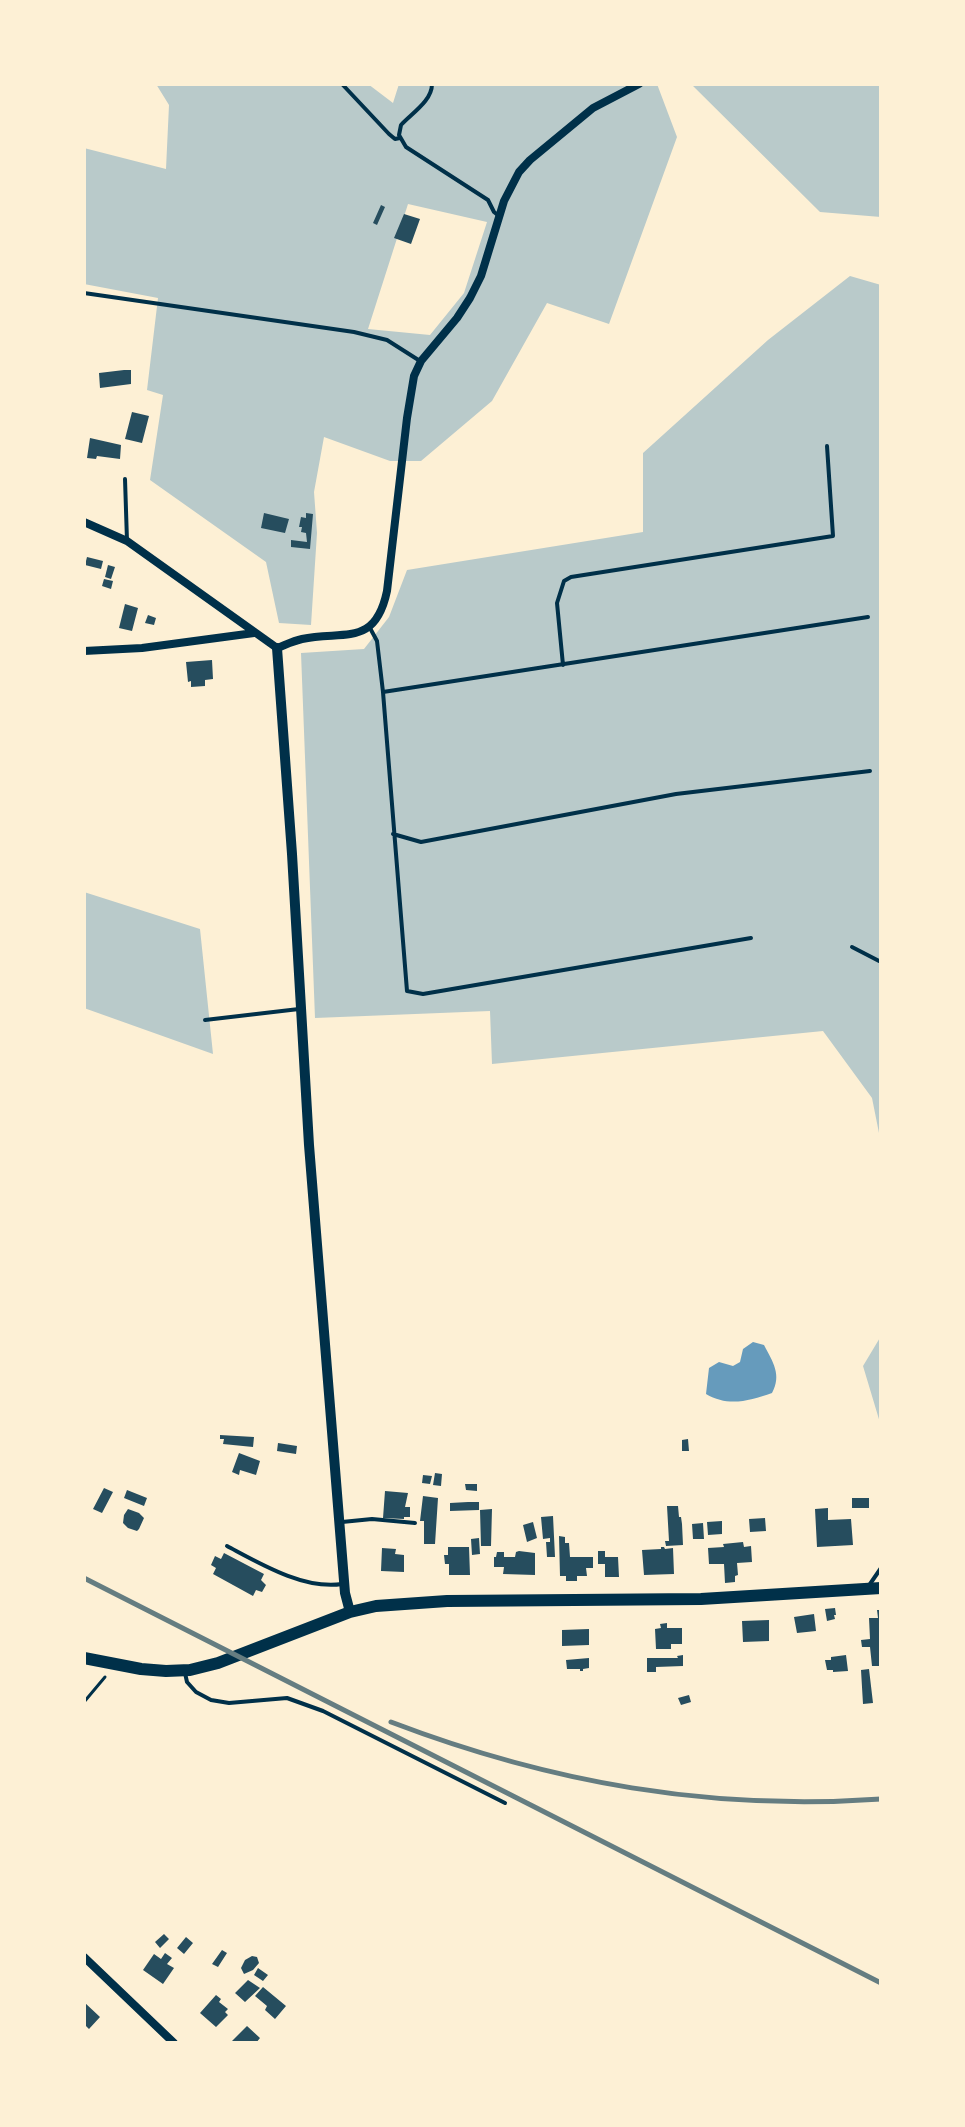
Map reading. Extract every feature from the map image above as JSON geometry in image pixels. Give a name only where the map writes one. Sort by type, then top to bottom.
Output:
[{"type":"main road","points":[[84,1658],[184,1671],[218,1663],[350,1612],[376,1606],[447,1601],[701,1599],[881,1588]]},
{"type":"street","points":[[277,648],[302,639],[347,636],[369,626],[379,617],[387,591],[409,404],[414,376],[421,361],[470,298],[481,276],[510,186],[530,160],[593,108],[639,84]]},
{"type":"street","points":[[84,522],[127,541],[277,648]]},
{"type":"street","points":[[84,651],[142,648],[254,633]]},
{"type":"street","points":[[277,648],[309,1145],[344,1584],[350,1612]]},
{"type":"street","points":[[84,1957],[174,2043]]},
{"type":"lane","points":[[342,84],[389,134],[395,139],[400,138]]},
{"type":"lane","points":[[432,84],[432,91],[423,103],[401,125],[400,138],[406,147],[488,200],[499,216]]},
{"type":"lane","points":[[84,293],[354,332],[387,340],[421,361]]},
{"type":"lane","points":[[563,665],[557,603],[564,581],[571,577],[833,536],[827,446]]},
{"type":"lane","points":[[125,479],[127,541]]},
{"type":"lane","points":[[383,692],[868,617]]},
{"type":"lane","points":[[369,626],[377,641],[383,692],[407,991],[423,994],[751,938]]},
{"type":"lane","points":[[393,834],[421,842],[676,794],[870,771]]},
{"type":"lane","points":[[852,947],[881,962]]},
{"type":"lane","points":[[205,1020],[301,1009]]},
{"type":"lane","points":[[339,1522],[372,1519],[415,1523]]},
{"type":"lane","points":[[227,1546],[291,1577],[332,1586],[344,1584]]},
{"type":"lane","points":[[867,1590],[881,1568]]},
{"type":"lane","points":[[184,1671],[187,1682],[196,1692],[211,1700],[229,1703],[287,1698],[323,1711],[505,1803]]},
{"type":"path","points":[[84,1702],[117,1664]]},
{"type":"shaded area","points":[[156,84],[368,84],[393,103],[399,84],[657,84],[677,137],[609,324],[547,303],[492,401],[421,461],[390,461],[324,437],[314,492],[317,533],[311,625],[279,623],[266,562],[150,480],[163,395],[147,390],[158,298],[84,284],[84,148],[166,169],[169,105]],"holes":[[[408,204],[487,222],[464,293],[430,335],[368,329]]]},
{"type":"shaded area","points":[[691,84],[881,84],[881,217],[820,212]]},
{"type":"shaded area","points":[[850,276],[881,285],[881,1143],[872,1098],[823,1031],[492,1064],[490,1011],[315,1018],[301,653],[364,649],[389,617],[407,570],[643,532],[643,453],[768,340]]},
{"type":"shaded area","points":[[84,892],[200,929],[213,1054],[84,1008]]},
{"type":"shaded area","points":[[881,1336],[881,1426],[863,1366]]},
{"type":"water","points":[[753,1342],[764,1345],[773,1363],[776,1380],[772,1393],[730,1402],[706,1394],[709,1368],[719,1362],[733,1366],[740,1362],[743,1349]]},
{"type":"building","points":[[381,205],[385,207],[377,225],[373,223]]},
{"type":"building","points":[[404,214],[420,219],[411,244],[394,238]]},
{"type":"building","points":[[131,370],[131,384],[100,388],[99,373]]},
{"type":"building","points":[[132,412],[149,416],[142,443],[125,439]]},
{"type":"building","points":[[90,438],[121,445],[120,459],[87,458]]},
{"type":"building","points":[[264,513],[289,519],[285,533],[261,528]]},
{"type":"building","points":[[306,513],[313,514],[310,549],[291,547],[291,540],[307,542],[306,533],[301,532],[302,527],[299,527],[301,517],[306,518]]},
{"type":"building","points":[[87,557],[103,561],[101,569],[85,565]]},
{"type":"building","points":[[108,565],[115,567],[111,579],[105,577]]},
{"type":"building","points":[[104,579],[113,581],[111,589],[102,586]]},
{"type":"building","points":[[125,604],[138,608],[132,631],[119,628]]},
{"type":"building","points":[[148,615],[156,618],[154,625],[145,623]]},
{"type":"building","points":[[212,660],[213,679],[205,680],[205,686],[191,687],[186,662]]},
{"type":"building","points":[[220,1435],[254,1437],[253,1447],[223,1444],[224,1439],[220,1439]]},
{"type":"building","points":[[688,1439],[689,1451],[682,1451],[682,1440]]},
{"type":"building","points":[[278,1443],[297,1446],[296,1454],[277,1451]]},
{"type":"building","points":[[239,1453],[260,1461],[256,1475],[240,1470],[239,1475],[232,1472]]},
{"type":"building","points":[[435,1473],[442,1474],[441,1486],[433,1485]]},
{"type":"building","points":[[423,1475],[432,1476],[430,1484],[422,1483]]},
{"type":"building","points":[[465,1484],[477,1484],[477,1491],[466,1490]]},
{"type":"building","points":[[104,1488],[113,1492],[102,1513],[93,1509]]},
{"type":"building","points":[[127,1490],[147,1498],[144,1506],[124,1498]]},
{"type":"building","points":[[385,1491],[408,1493],[405,1507],[410,1507],[410,1517],[383,1518]]},
{"type":"building","points":[[423,1496],[438,1498],[435,1544],[424,1544],[424,1521],[420,1521]]},
{"type":"building","points":[[852,1498],[869,1498],[869,1508],[852,1508]]},
{"type":"building","points":[[479,1502],[479,1510],[450,1511],[450,1503]]},
{"type":"building","points":[[667,1506],[678,1506],[683,1545],[666,1546],[665,1541],[669,1541]]},
{"type":"building","points":[[828,1508],[828,1520],[851,1519],[853,1545],[817,1547],[815,1509]]},
{"type":"building","points":[[128,1509],[144,1518],[137,1531],[123,1523]]},
{"type":"building","points":[[492,1509],[491,1546],[481,1546],[480,1510]]},
{"type":"building","points":[[553,1516],[555,1557],[547,1557],[546,1542],[550,1542],[550,1538],[543,1539],[541,1517]]},
{"type":"building","points":[[765,1518],[766,1531],[750,1532],[749,1519]]},
{"type":"building","points":[[722,1521],[722,1534],[708,1535],[707,1522]]},
{"type":"building","points":[[533,1522],[537,1538],[527,1542],[523,1525]]},
{"type":"building","points":[[703,1523],[704,1539],[693,1539],[692,1524]]},
{"type":"building","points":[[559,1536],[565,1537],[565,1543],[569,1543],[570,1557],[593,1557],[593,1568],[586,1568],[587,1576],[577,1576],[577,1581],[566,1581],[566,1576],[560,1576]]},
{"type":"building","points":[[479,1538],[480,1554],[472,1555],[471,1539]]},
{"type":"building","points":[[743,1542],[744,1547],[751,1546],[752,1562],[737,1563],[735,1582],[725,1583],[724,1564],[709,1564],[708,1548]]},
{"type":"building","points":[[448,1547],[469,1547],[470,1575],[449,1575],[449,1564],[445,1564],[444,1555],[448,1555]]},
{"type":"building","points":[[382,1548],[396,1549],[395,1554],[404,1555],[404,1572],[381,1571]]},
{"type":"building","points":[[673,1548],[674,1574],[644,1575],[642,1550]]},
{"type":"building","points":[[519,1551],[535,1553],[535,1575],[503,1574],[504,1567],[494,1567],[497,1552],[504,1552],[504,1557],[515,1557]]},
{"type":"building","points":[[598,1551],[605,1551],[605,1557],[618,1557],[619,1577],[605,1577],[605,1564],[598,1564]]},
{"type":"building","points":[[224,1553],[264,1574],[261,1580],[266,1585],[262,1592],[256,1590],[253,1596],[213,1574],[216,1568],[211,1565],[215,1556],[221,1559]]},
{"type":"building","points":[[835,1608],[835,1619],[827,1621],[825,1609]]},
{"type":"building","points":[[877,1610],[881,1610],[881,1666],[872,1666],[870,1647],[862,1647],[861,1640],[870,1639],[869,1618],[878,1618]]},
{"type":"building","points":[[814,1614],[816,1631],[797,1633],[794,1617]]},
{"type":"building","points":[[769,1620],[769,1641],[743,1642],[742,1621]]},
{"type":"building","points":[[667,1623],[667,1628],[682,1628],[682,1644],[671,1644],[671,1649],[656,1649],[655,1629]]},
{"type":"building","points":[[589,1629],[589,1645],[562,1646],[562,1630]]},
{"type":"building","points":[[683,1655],[683,1666],[656,1667],[656,1672],[647,1672],[647,1658],[678,1658]]},
{"type":"building","points":[[846,1655],[848,1671],[827,1670],[825,1660]]},
{"type":"building","points":[[589,1658],[589,1668],[583,1671],[567,1669],[566,1660]]},
{"type":"building","points":[[869,1669],[873,1703],[863,1704],[861,1670]]},
{"type":"building","points":[[689,1695],[691,1702],[681,1705],[678,1698]]},
{"type":"building","points":[[164,1934],[169,1939],[160,1948],[155,1942]]},
{"type":"building","points":[[186,1937],[193,1943],[184,1954],[177,1948]]},
{"type":"building","points":[[222,1950],[227,1953],[218,1967],[212,1964]]},
{"type":"building","points":[[165,1953],[172,1958],[167,1964],[174,1968],[163,1984],[143,1970],[154,1954],[161,1959]]},
{"type":"building","points":[[257,1957],[259,1963],[244,1974],[241,1968],[245,1960]]},
{"type":"building","points":[[258,1968],[268,1975],[263,1981],[254,1975]]},
{"type":"building","points":[[248,1980],[260,1988],[245,2002],[235,1993]]},
{"type":"building","points":[[263,1987],[286,2006],[275,2019],[265,2010],[267,2006],[255,1996]]},
{"type":"building","points":[[216,1995],[228,2009],[225,2012],[228,2015],[216,2027],[200,2013]]},
{"type":"building","points":[[84,2002],[100,2017],[89,2029],[84,2024]]},
{"type":"building","points":[[247,2026],[260,2038],[256,2043],[230,2043]]},
{"type":"railway","points":[[84,1578],[881,1983]]},
{"type":"railway","points":[[391,1722],[511,1761],[632,1788],[755,1801],[881,1799]]}]
